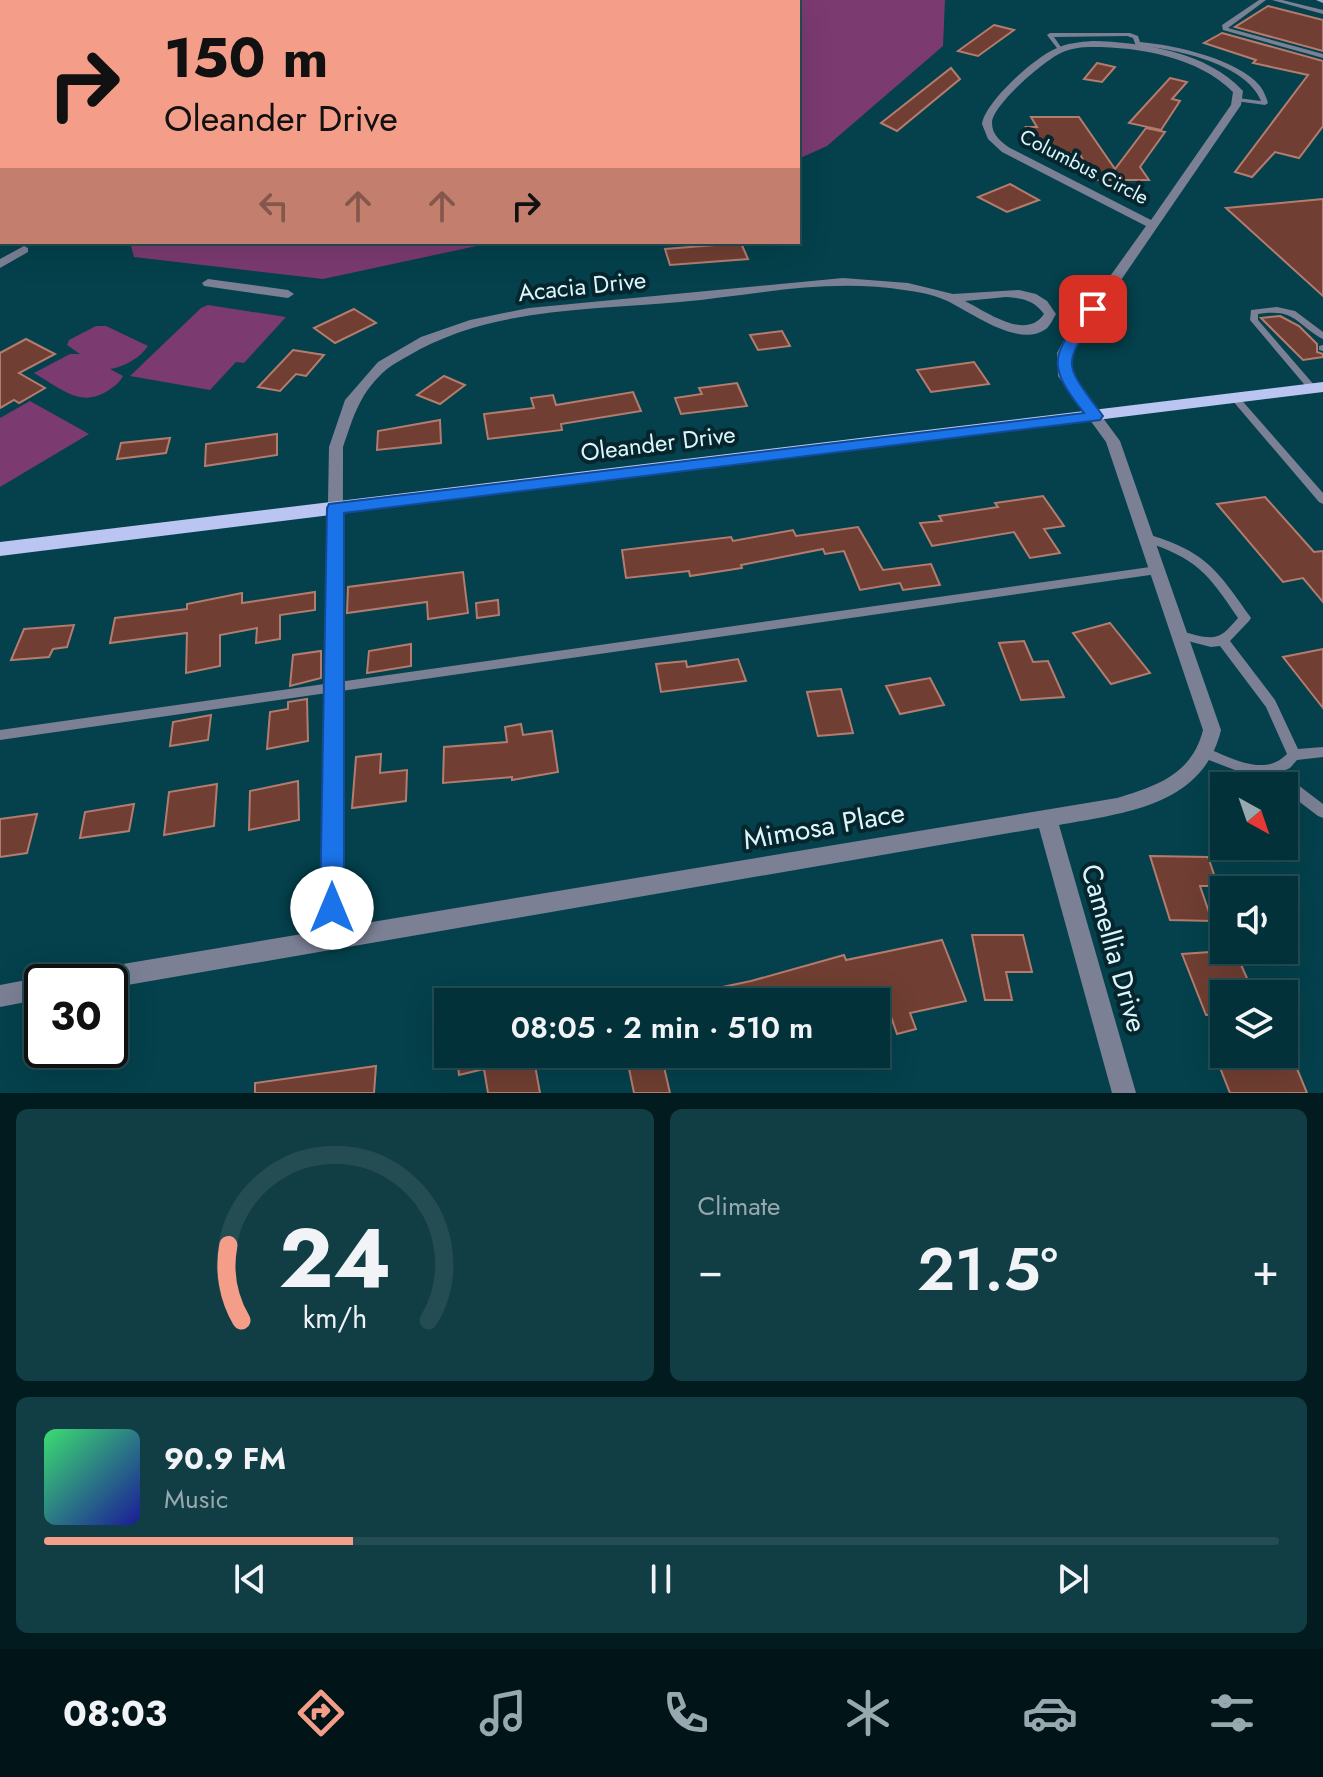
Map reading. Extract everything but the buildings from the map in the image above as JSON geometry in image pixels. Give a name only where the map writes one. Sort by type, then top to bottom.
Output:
[{"type":"main road","name":"Oleander Drive","points":[[0,549],[1317,388]]},
{"type":"street","name":"Columbus Circle","points":[[1095,416],[1065,376],[1064,353],[1153,225],[1238,100],[1238,91],[1208,70],[1138,46],[1100,44],[1060,50],[1046,57],[993,108],[987,122],[992,138],[1029,163],[1153,225]]},
{"type":"street","points":[[0,264],[24,250]]},
{"type":"street","name":"Acacia Drive","points":[[331,940],[336,447],[342,419],[365,382],[391,360],[419,343],[486,320],[535,312],[834,282],[900,285],[952,298],[1023,294],[1043,304],[1050,314],[1044,323],[1036,327],[1016,328],[984,318],[952,298]]},
{"type":"street","points":[[208,283],[288,294]]},
{"type":"street","points":[[1095,416],[1113,441],[1212,730],[1206,753]]},
{"type":"street","name":"Mimosa Place","points":[[128,974],[1117,806],[1164,791],[1194,769],[1206,753]]},
{"type":"street","name":"Camellia Drive","points":[[1047,819],[1124,1093]]},
{"type":"street","points":[[0,996],[24,991]]},
{"type":"lane","points":[[1263,0],[1224,26],[1225,29],[1323,56]]},
{"type":"lane","points":[[1275,0],[1323,12]]},
{"type":"lane","points":[[1060,50],[1050,35],[1128,34],[1136,37],[1138,46],[1175,49],[1223,66],[1260,88],[1265,103],[1238,100]]},
{"type":"lane","points":[[1208,70],[1223,66]]},
{"type":"lane","points":[[1317,388],[1269,331],[1254,320],[1254,312],[1281,307],[1323,336]]},
{"type":"lane","points":[[1235,398],[1323,500]]},
{"type":"lane","points":[[1147,538],[1194,555],[1218,579],[1245,618],[1228,640],[1213,644],[1180,635]]},
{"type":"lane","points":[[0,735],[1157,570]]},
{"type":"lane","points":[[1223,641],[1271,704],[1294,755]]},
{"type":"lane","points":[[1294,755],[1323,752]]},
{"type":"lane","points":[[1206,753],[1244,768],[1271,772],[1288,764],[1294,755]]},
{"type":"lane","points":[[1298,793],[1323,812]]},
{"type":"shaded area","points":[[800,0],[945,0],[943,46],[827,146],[800,158]]},
{"type":"shaded area","points":[[131,244],[486,244],[323,279],[134,257]]},
{"type":"shaded area","points":[[208,305],[286,317],[244,363],[236,362],[210,390],[130,376],[201,308]]},
{"type":"shaded area","points":[[96,326],[106,326],[148,346],[131,361],[110,369],[123,376],[115,386],[95,397],[86,398],[60,389],[34,373],[70,354],[80,354],[67,345],[69,340]]},
{"type":"shaded area","points":[[30,401],[89,434],[0,487],[0,418]]},
{"type":"route","points":[[332,908],[335,508],[1095,416],[1072,388],[1063,365],[1064,353],[1093,309]]}]
